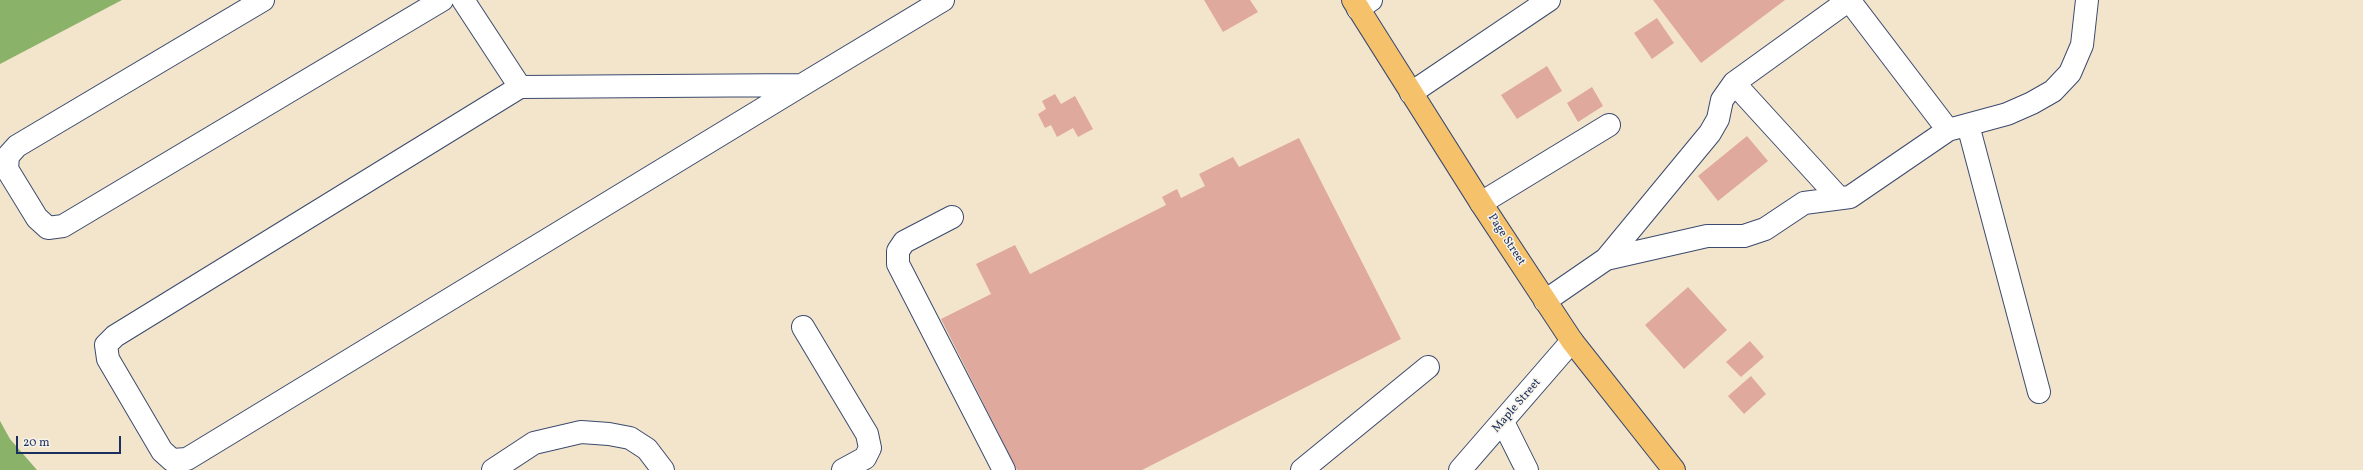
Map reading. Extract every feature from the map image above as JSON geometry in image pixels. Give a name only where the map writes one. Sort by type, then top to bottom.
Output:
[{"type":"main road","name":"Page Street","points":[[1361,3],[1411,93],[1572,341],[1674,470]]},
{"type":"street","points":[[263,0],[17,146],[8,156],[7,168],[37,218],[48,228],[63,226],[442,0]]},
{"type":"street","points":[[463,0],[520,87]]},
{"type":"street","points":[[802,85],[520,87],[114,336],[106,345],[108,359],[162,451],[172,460],[187,459],[943,0]]},
{"type":"street","points":[[1411,93],[1549,0]]},
{"type":"street","points":[[1546,301],[1606,259],[1710,133],[1718,119],[1722,100],[1734,82],[1849,0],[1958,127],[2039,392]]},
{"type":"street","points":[[1606,259],[1707,236],[1744,236],[1765,229],[1804,203],[1850,197],[1958,127],[2007,114],[2053,91],[2070,73],[2082,45],[2087,0]]},
{"type":"street","points":[[1734,82],[1839,198]]},
{"type":"street","points":[[1482,203],[1609,125]]},
{"type":"street","points":[[952,216],[904,242],[898,251],[898,264],[1004,470]]},
{"type":"street","points":[[803,326],[867,434],[870,448],[865,458],[843,470]]},
{"type":"street","name":"Maple Street","points":[[1460,470],[1572,341]]},
{"type":"street","points":[[1302,470],[1428,367]]},
{"type":"street","points":[[1503,422],[1527,470]]},
{"type":"street","points":[[493,470],[534,443],[581,432],[609,434],[630,438],[647,449],[663,470]]},
{"type":"green space","points":[[0,0],[122,0],[0,64]]},
{"type":"green space","points":[[0,421],[10,439],[37,470],[0,470]]},
{"type":"building","points":[[1204,0],[1250,0],[1258,12],[1223,32]]},
{"type":"building","points":[[1653,0],[1785,0],[1701,63]]},
{"type":"building","points":[[1657,18],[1674,43],[1652,59],[1634,33]]},
{"type":"building","points":[[1547,66],[1562,91],[1517,119],[1501,95]]},
{"type":"building","points":[[1592,87],[1603,106],[1578,122],[1567,103]]},
{"type":"building","points":[[1055,94],[1061,104],[1075,96],[1093,129],[1078,137],[1073,128],[1057,137],[1051,125],[1045,128],[1038,114],[1046,109],[1042,101]]},
{"type":"building","points":[[1747,136],[1768,161],[1718,201],[1698,176]]},
{"type":"building","points":[[1299,138],[1401,339],[1142,470],[1017,470],[941,319],[991,294],[976,264],[1015,245],[1030,274],[1166,205],[1162,197],[1177,189],[1181,198],[1205,186],[1199,174],[1233,157],[1239,167]]},
{"type":"building","points":[[1688,287],[1727,330],[1684,369],[1645,325]]},
{"type":"building","points":[[1750,341],[1764,357],[1741,377],[1726,362]]},
{"type":"building","points":[[1751,376],[1766,394],[1744,414],[1728,396]]}]
